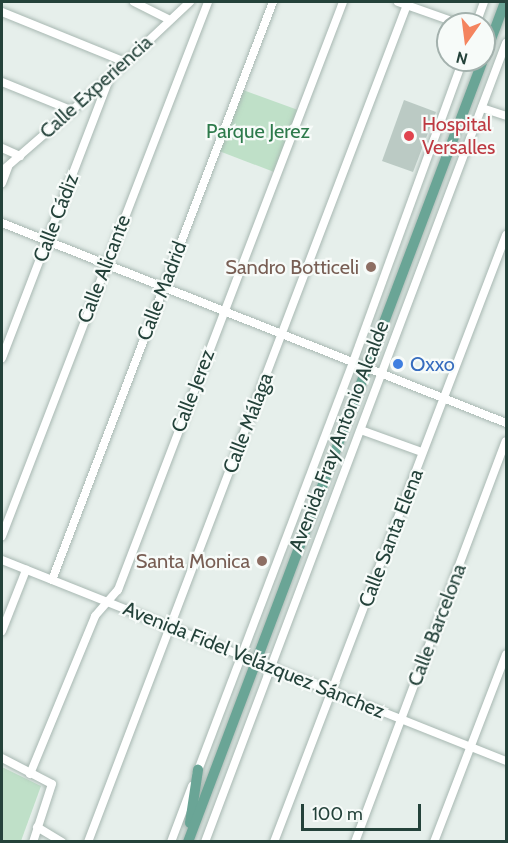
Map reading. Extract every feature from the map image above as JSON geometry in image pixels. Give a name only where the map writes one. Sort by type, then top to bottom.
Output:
[{"type":"main road","name":"Avenida Fray Antonio Alcalde","points":[[496,26],[505,2]]},
{"type":"main road","name":"Avenida Fray Antonio Alcalde","points":[[188,842],[479,72]]},
{"type":"main road","points":[[188,842],[198,770]]},
{"type":"street","points":[[134,2],[170,20]]},
{"type":"street","name":"Calle Experiencia","points":[[5,168],[110,77],[190,2]]},
{"type":"street","name":"Calle Alicante","points":[[2,536],[208,2]]},
{"type":"street","name":"Calle Madrid","points":[[52,580],[273,2]]},
{"type":"street","name":"Calle Jerez","points":[[30,774],[95,616],[118,590],[343,2]]},
{"type":"street","points":[[398,2],[436,15]]},
{"type":"street","name":"Calle Málaga","points":[[88,842],[407,5]]},
{"type":"street","points":[[2,12],[125,62]]},
{"type":"street","name":"Avenida Fray Antonio Alcalde","points":[[205,842],[507,43]]},
{"type":"street","name":"Avenida Fray Antonio Alcalde","points":[[171,842],[353,362],[459,72]]},
{"type":"street","name":"Calle Cádiz","points":[[2,358],[110,77]]},
{"type":"street","points":[[2,82],[71,110]]},
{"type":"street","points":[[482,108],[507,116]]},
{"type":"street","points":[[2,148],[20,156]]},
{"type":"street","points":[[2,183],[5,168]]},
{"type":"street","points":[[2,223],[507,423]]},
{"type":"street","name":"Calle Santa Elena","points":[[274,842],[507,235]]},
{"type":"street","points":[[361,430],[419,451]]},
{"type":"street","name":"Calle Barcelona","points":[[355,842],[507,441]]},
{"type":"street","name":"Avenida Fidel Velázquez Sánchez","points":[[2,560],[507,761]]},
{"type":"street","points":[[2,631],[26,570]]},
{"type":"street","points":[[434,842],[507,654]]},
{"type":"street","points":[[2,758],[52,784],[33,842]]},
{"type":"street","points":[[37,827],[62,842]]},
{"type":"green space","name":"Parque Jerez","points":[[243,90],[298,110],[274,172],[219,151]]},
{"type":"green space","points":[[2,767],[41,786],[21,841],[2,841]]},
{"type":"building","name":"Hospital Versalles","points":[[404,100],[436,112],[413,172],[382,161]]},
{"type":"place","name":"Hospital Versalles","points":[[409,136]]},
{"type":"place","name":"Sandro Botticeli","points":[[371,267]]},
{"type":"place","name":"Oxxo","points":[[398,364]]},
{"type":"place","name":"Santa Monica","points":[[262,561]]}]
